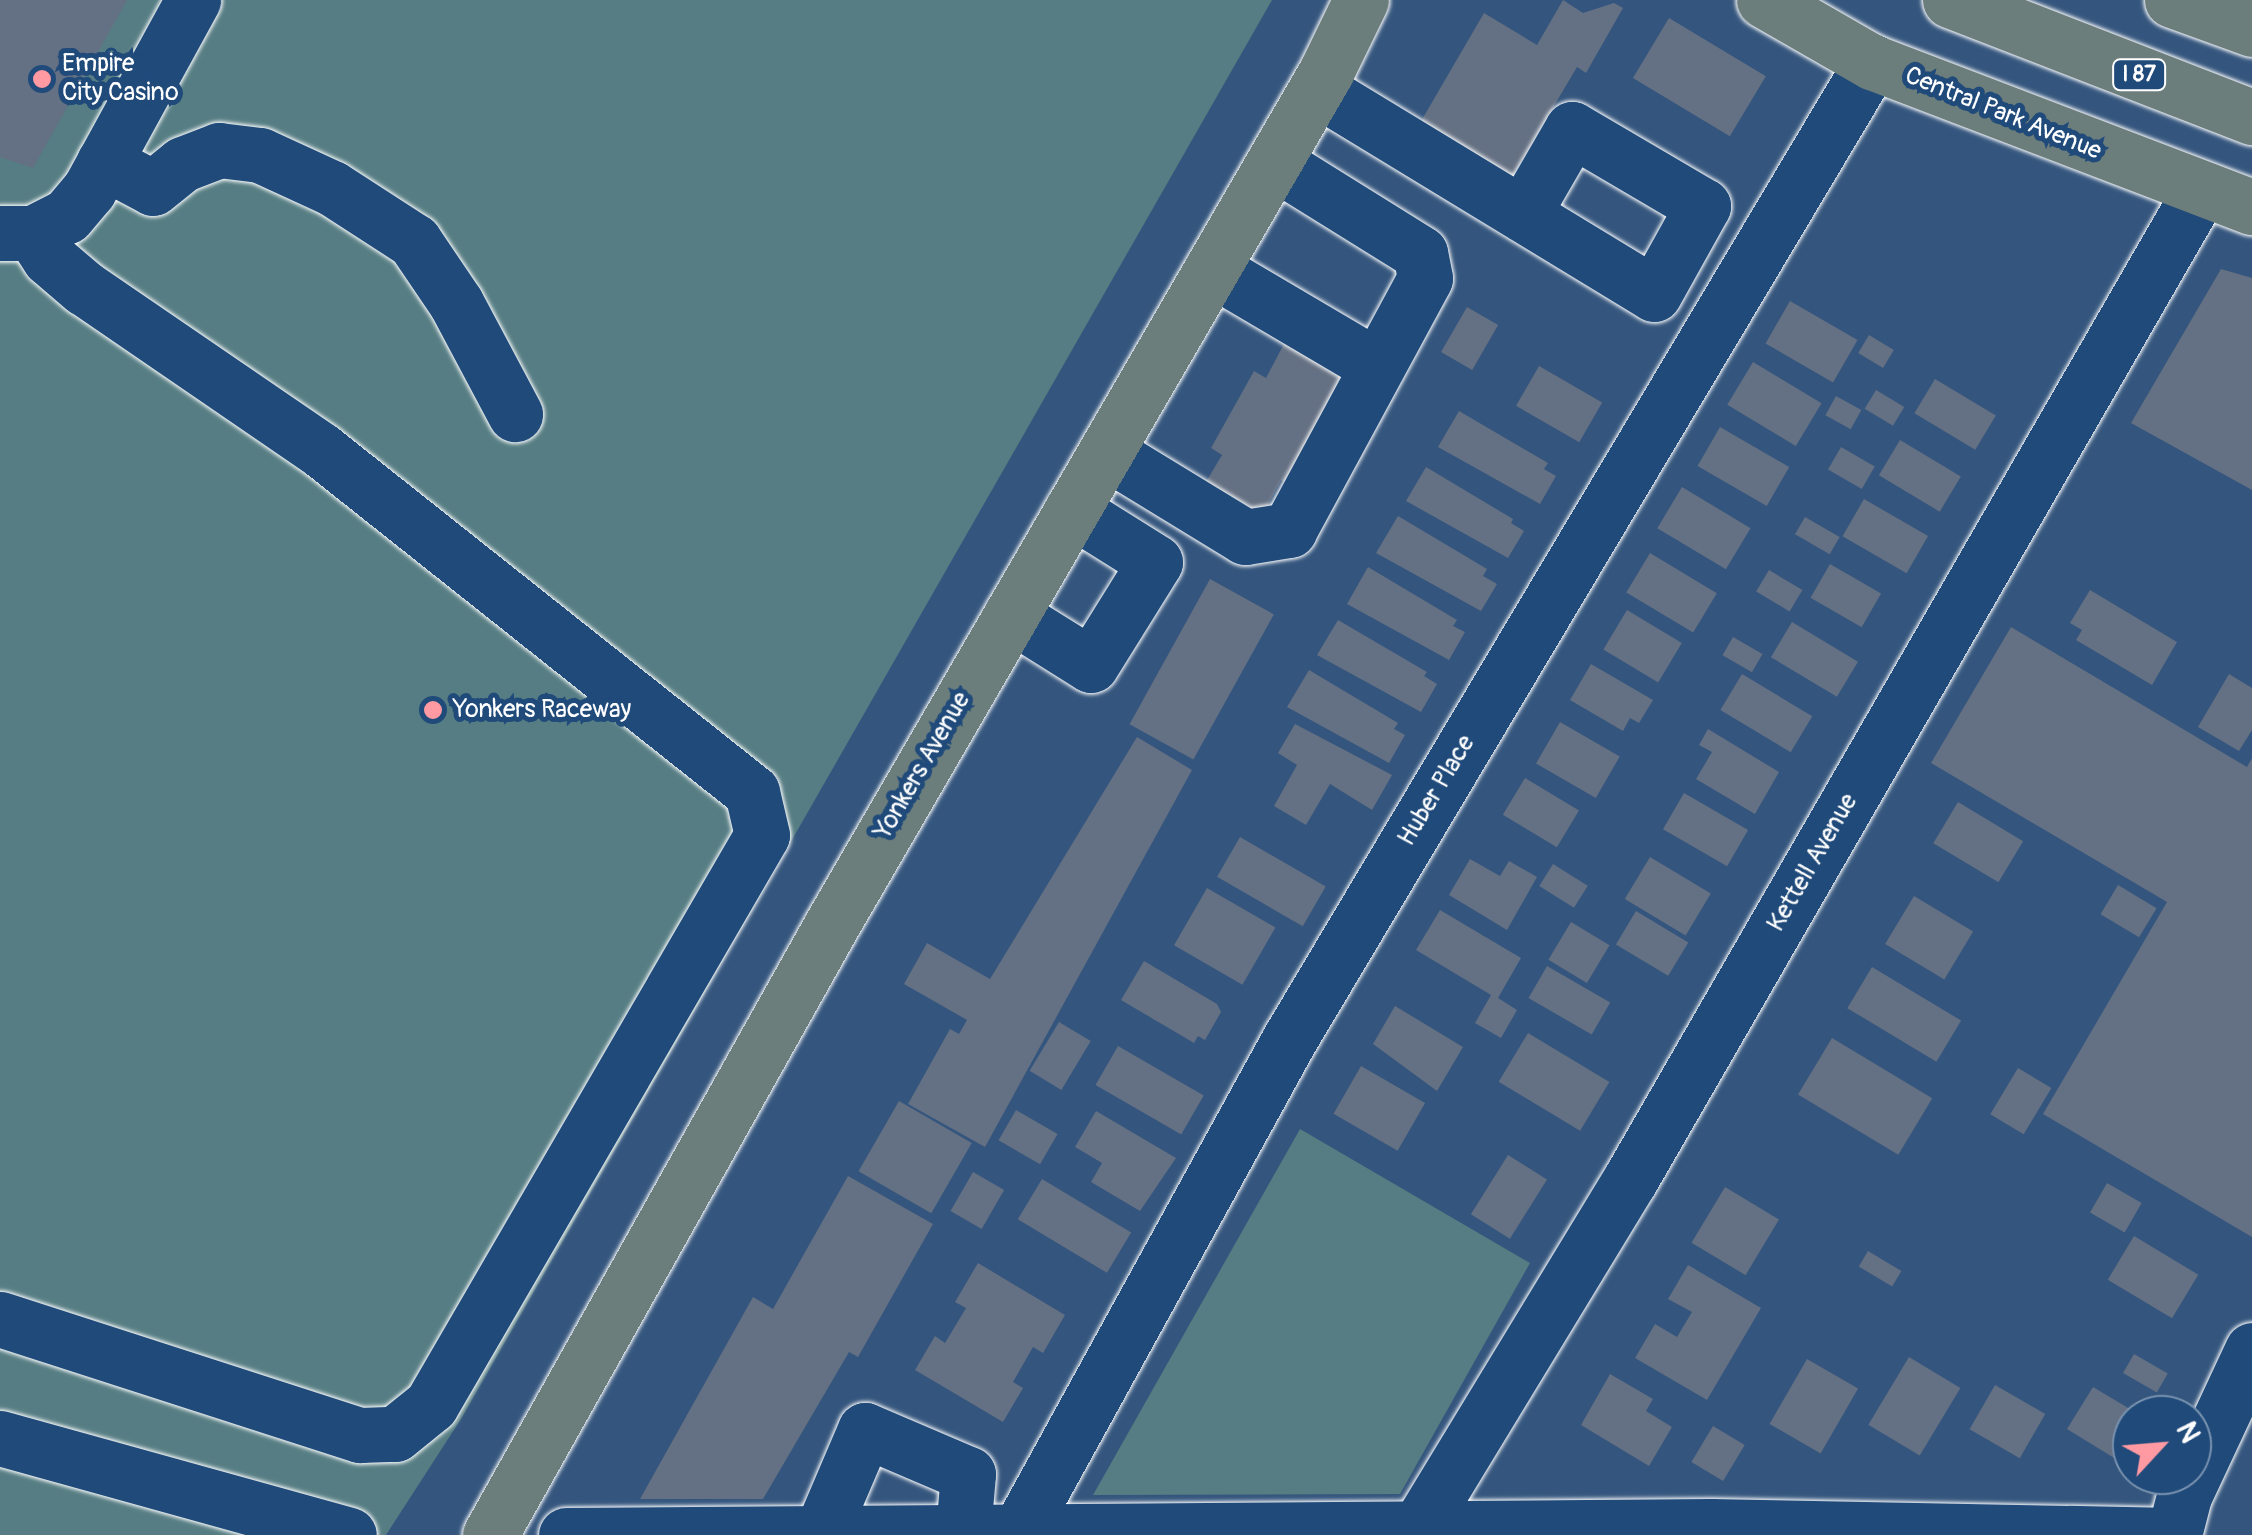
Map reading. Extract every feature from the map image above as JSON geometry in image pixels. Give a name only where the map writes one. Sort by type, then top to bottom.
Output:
[{"type":"main road","name":"Yonkers Avenue","points":[[490,1535],[1011,615],[1317,89],[1361,0]]},
{"type":"main road","name":"Central Park Avenue","points":[[1764,0],[1872,62],[2252,207]]},
{"type":"main road","name":"I 87","points":[[1950,0],[2252,116]]},
{"type":"main road","points":[[2172,0],[2252,29]]},
{"type":"street","points":[[16,233],[66,216],[104,162],[193,0]]},
{"type":"street","name":"Huber Place","points":[[1018,1533],[1299,1023],[1872,62]]},
{"type":"street","points":[[1317,89],[1654,294],[1704,206],[1572,129],[1523,214]]},
{"type":"street","points":[[104,162],[153,188],[183,164],[219,150],[260,155],[332,188],[414,241],[456,302],[515,414]]},
{"type":"street","points":[[1106,452],[1245,537],[1289,530],[1425,278],[1420,254],[1274,162]]},
{"type":"street","name":"Kettell Avenue","points":[[1418,1530],[1630,1180],[2200,190]]},
{"type":"street","points":[[0,1319],[360,1435],[395,1434],[431,1406],[762,835],[752,792],[321,450],[84,288],[16,233]]},
{"type":"street","points":[[1212,269],[1378,366]]},
{"type":"street","points":[[1011,615],[1091,665],[1155,562],[1072,510]]},
{"type":"street","points":[[566,1535],[1711,1530],[2174,1535],[2184,1496],[2252,1350]]},
{"type":"street","points":[[805,1533],[865,1430],[968,1474],[964,1531]]},
{"type":"street","points":[[0,1438],[349,1535]]},
{"type":"green space","name":"Yonkers Raceway","points":[[0,0],[1272,0],[461,1419],[386,1535],[0,1535]]},
{"type":"green space","points":[[1300,1129],[1530,1263],[1400,1494],[1093,1495]]},
{"type":"building","name":"Empire City Casino","points":[[0,0],[127,0],[33,168],[0,157]]},
{"type":"building","points":[[1563,0],[1583,13],[1614,3],[1623,8],[1586,73],[1577,67],[1505,189],[1413,135],[1484,13],[1537,45]]},
{"type":"building","points":[[1669,18],[1766,76],[1730,136],[1633,78]]},
{"type":"building","points":[[2221,269],[2252,278],[2252,490],[2131,423]]},
{"type":"building","points":[[1790,301],[1858,340],[1833,382],[1766,343]]},
{"type":"building","points":[[1467,307],[1498,325],[1472,370],[1441,352]]},
{"type":"building","points":[[1869,335],[1894,350],[1883,368],[1858,353]]},
{"type":"building","points":[[1286,340],[1342,372],[1338,380],[1346,385],[1296,488],[1281,480],[1263,514],[1206,482],[1222,455],[1211,448],[1254,371],[1266,378]]},
{"type":"building","points":[[1753,362],[1822,403],[1796,446],[1727,405]]},
{"type":"building","points":[[1539,366],[1602,402],[1579,442],[1516,406]]},
{"type":"building","points":[[1935,379],[1996,416],[1975,450],[1914,413]]},
{"type":"building","points":[[1876,390],[1904,407],[1893,426],[1865,409]]},
{"type":"building","points":[[1836,396],[1861,410],[1851,429],[1825,415]]},
{"type":"building","points":[[1459,411],[1548,463],[1544,469],[1556,476],[1540,504],[1438,447]]},
{"type":"building","points":[[1720,427],[1789,467],[1767,506],[1698,466]]},
{"type":"building","points":[[1900,440],[1961,477],[1940,512],[1879,475]]},
{"type":"building","points":[[1841,447],[1875,466],[1862,489],[1828,470]]},
{"type":"building","points":[[1426,467],[1513,519],[1511,523],[1524,531],[1508,558],[1406,501]]},
{"type":"building","points":[[1682,487],[1751,528],[1726,569],[1657,528]]},
{"type":"building","points":[[1864,499],[1928,536],[1907,573],[1842,536]]},
{"type":"building","points":[[1398,516],[1487,569],[1483,576],[1497,584],[1481,611],[1376,553]]},
{"type":"building","points":[[1805,517],[1840,537],[1830,554],[1795,534]]},
{"type":"building","points":[[1650,553],[1717,593],[1693,633],[1626,592]]},
{"type":"building","points":[[1830,564],[1881,593],[1862,627],[1810,598]]},
{"type":"building","points":[[1368,567],[1457,620],[1453,626],[1465,632],[1449,660],[1347,604]]},
{"type":"building","points":[[1769,570],[1802,590],[1790,612],[1756,591]]},
{"type":"building","points":[[1210,579],[1274,614],[1193,760],[1130,724]]},
{"type":"building","points":[[2090,590],[2177,642],[2152,685],[2076,640],[2082,630],[2070,623]]},
{"type":"building","points":[[1627,610],[1682,643],[1658,682],[1603,649]]},
{"type":"building","points":[[1338,620],[1427,672],[1424,676],[1437,684],[1421,712],[1317,655]]},
{"type":"building","points":[[1792,622],[1858,662],[1837,697],[1771,657]]},
{"type":"building","points":[[2011,627],[2247,767],[2252,758],[2252,1237],[2043,1114],[2167,902],[1931,763]]},
{"type":"building","points":[[1733,637],[1762,654],[1752,672],[1722,655]]},
{"type":"building","points":[[1591,664],[1653,700],[1639,723],[1630,718],[1623,731],[1570,700]]},
{"type":"building","points":[[1309,670],[1398,723],[1394,729],[1405,735],[1389,763],[1287,707]]},
{"type":"building","points":[[1742,674],[1812,716],[1791,752],[1720,710]]},
{"type":"building","points":[[2229,674],[2252,688],[2252,730],[2239,751],[2198,727]]},
{"type":"building","points":[[1560,722],[1620,756],[1596,798],[1536,764]]},
{"type":"building","points":[[1295,724],[1392,775],[1372,810],[1330,784],[1306,825],[1274,806],[1297,765],[1278,753]]},
{"type":"building","points":[[1708,729],[1779,772],[1755,814],[1696,779],[1712,752],[1699,745]]},
{"type":"building","points":[[1137,737],[1192,770],[985,1147],[908,1104],[950,1029],[959,1034],[967,1020],[904,984],[927,943],[990,979]]},
{"type":"building","points":[[1525,778],[1579,810],[1557,847],[1503,815]]},
{"type":"building","points":[[1684,793],[1748,830],[1727,866],[1663,829]]},
{"type":"building","points":[[1958,802],[2023,841],[1998,882],[1933,843]]},
{"type":"building","points":[[1240,837],[1326,886],[1303,926],[1217,877]]},
{"type":"building","points":[[1650,857],[1711,894],[1686,936],[1625,899]]},
{"type":"building","points":[[1470,859],[1500,876],[1509,861],[1537,877],[1507,930],[1449,895]]},
{"type":"building","points":[[1553,864],[1588,886],[1574,908],[1539,886]]},
{"type":"building","points":[[2118,885],[2157,908],[2139,937],[2100,914]]},
{"type":"building","points":[[1207,888],[1275,928],[1242,985],[1174,945]]},
{"type":"building","points":[[1914,896],[1973,932],[1944,980],[1885,944]]},
{"type":"building","points":[[1440,910],[1521,958],[1498,998],[1517,1010],[1501,1038],[1475,1023],[1491,995],[1416,950]]},
{"type":"building","points":[[1636,911],[1688,942],[1668,976],[1616,944]]},
{"type":"building","points":[[1571,922],[1610,945],[1587,983],[1548,960]]},
{"type":"building","points":[[1144,961],[1217,1004],[1221,1012],[1205,1040],[1198,1036],[1194,1043],[1121,1000]]},
{"type":"building","points":[[1547,966],[1610,1002],[1592,1035],[1528,998]]},
{"type":"building","points":[[1872,967],[1961,1021],[1936,1062],[1847,1008]]},
{"type":"building","points":[[1395,1006],[1463,1047],[1437,1091],[1373,1044]]},
{"type":"building","points":[[1059,1022],[1091,1041],[1061,1090],[1030,1071]]},
{"type":"building","points":[[1528,1033],[1609,1082],[1580,1131],[1499,1082]]},
{"type":"building","points":[[1832,1038],[1932,1098],[1898,1155],[1798,1095]]},
{"type":"building","points":[[1118,1046],[1204,1096],[1181,1134],[1096,1085]]},
{"type":"building","points":[[1361,1066],[1425,1103],[1398,1151],[1334,1114]]},
{"type":"building","points":[[2018,1068],[2051,1088],[2024,1134],[1990,1114]]},
{"type":"building","points":[[899,1101],[972,1143],[931,1213],[858,1171]]},
{"type":"building","points":[[1016,1110],[1058,1134],[1040,1164],[998,1140]]},
{"type":"building","points":[[1096,1111],[1176,1158],[1140,1211],[1091,1182],[1102,1163],[1075,1147]]},
{"type":"building","points":[[1508,1155],[1547,1179],[1510,1239],[1471,1214]]},
{"type":"building","points":[[973,1172],[1004,1190],[982,1229],[950,1211]]},
{"type":"building","points":[[848,1176],[933,1224],[858,1357],[849,1352],[763,1499],[640,1499],[753,1297],[773,1309]]},
{"type":"building","points":[[1042,1179],[1131,1233],[1107,1273],[1018,1219]]},
{"type":"building","points":[[2107,1183],[2142,1203],[2125,1232],[2090,1212]]},
{"type":"building","points":[[1725,1187],[1779,1219],[1746,1275],[1692,1243]]},
{"type":"building","points":[[2134,1236],[2198,1275],[2172,1318],[2108,1280]]},
{"type":"building","points":[[1868,1251],[1901,1271],[1892,1287],[1859,1266]]},
{"type":"building","points":[[978,1263],[1065,1315],[1043,1353],[1033,1347],[1013,1382],[1023,1388],[1003,1422],[915,1370],[935,1336],[945,1343],[966,1308],[955,1302]]},
{"type":"building","points":[[1688,1265],[1761,1308],[1707,1400],[1635,1358],[1655,1324],[1677,1337],[1692,1312],[1668,1299]]},
{"type":"building","points":[[2134,1354],[2168,1374],[2157,1393],[2123,1373]]},
{"type":"building","points":[[1909,1357],[1960,1388],[1920,1456],[1868,1425]]},
{"type":"building","points":[[1807,1359],[1858,1388],[1821,1453],[1770,1424]]},
{"type":"building","points":[[1610,1374],[1653,1399],[1646,1411],[1672,1427],[1649,1466],[1581,1425]]},
{"type":"building","points":[[1995,1385],[2045,1414],[2020,1458],[1970,1429]]},
{"type":"building","points":[[2093,1387],[2112,1398],[2112,1457],[2067,1429]]},
{"type":"building","points":[[1713,1426],[1745,1445],[1723,1481],[1691,1462]]},
{"type":"place","name":"Empire City Casino","points":[[42,79]]},
{"type":"place","name":"Yonkers Raceway","points":[[433,710]]}]
